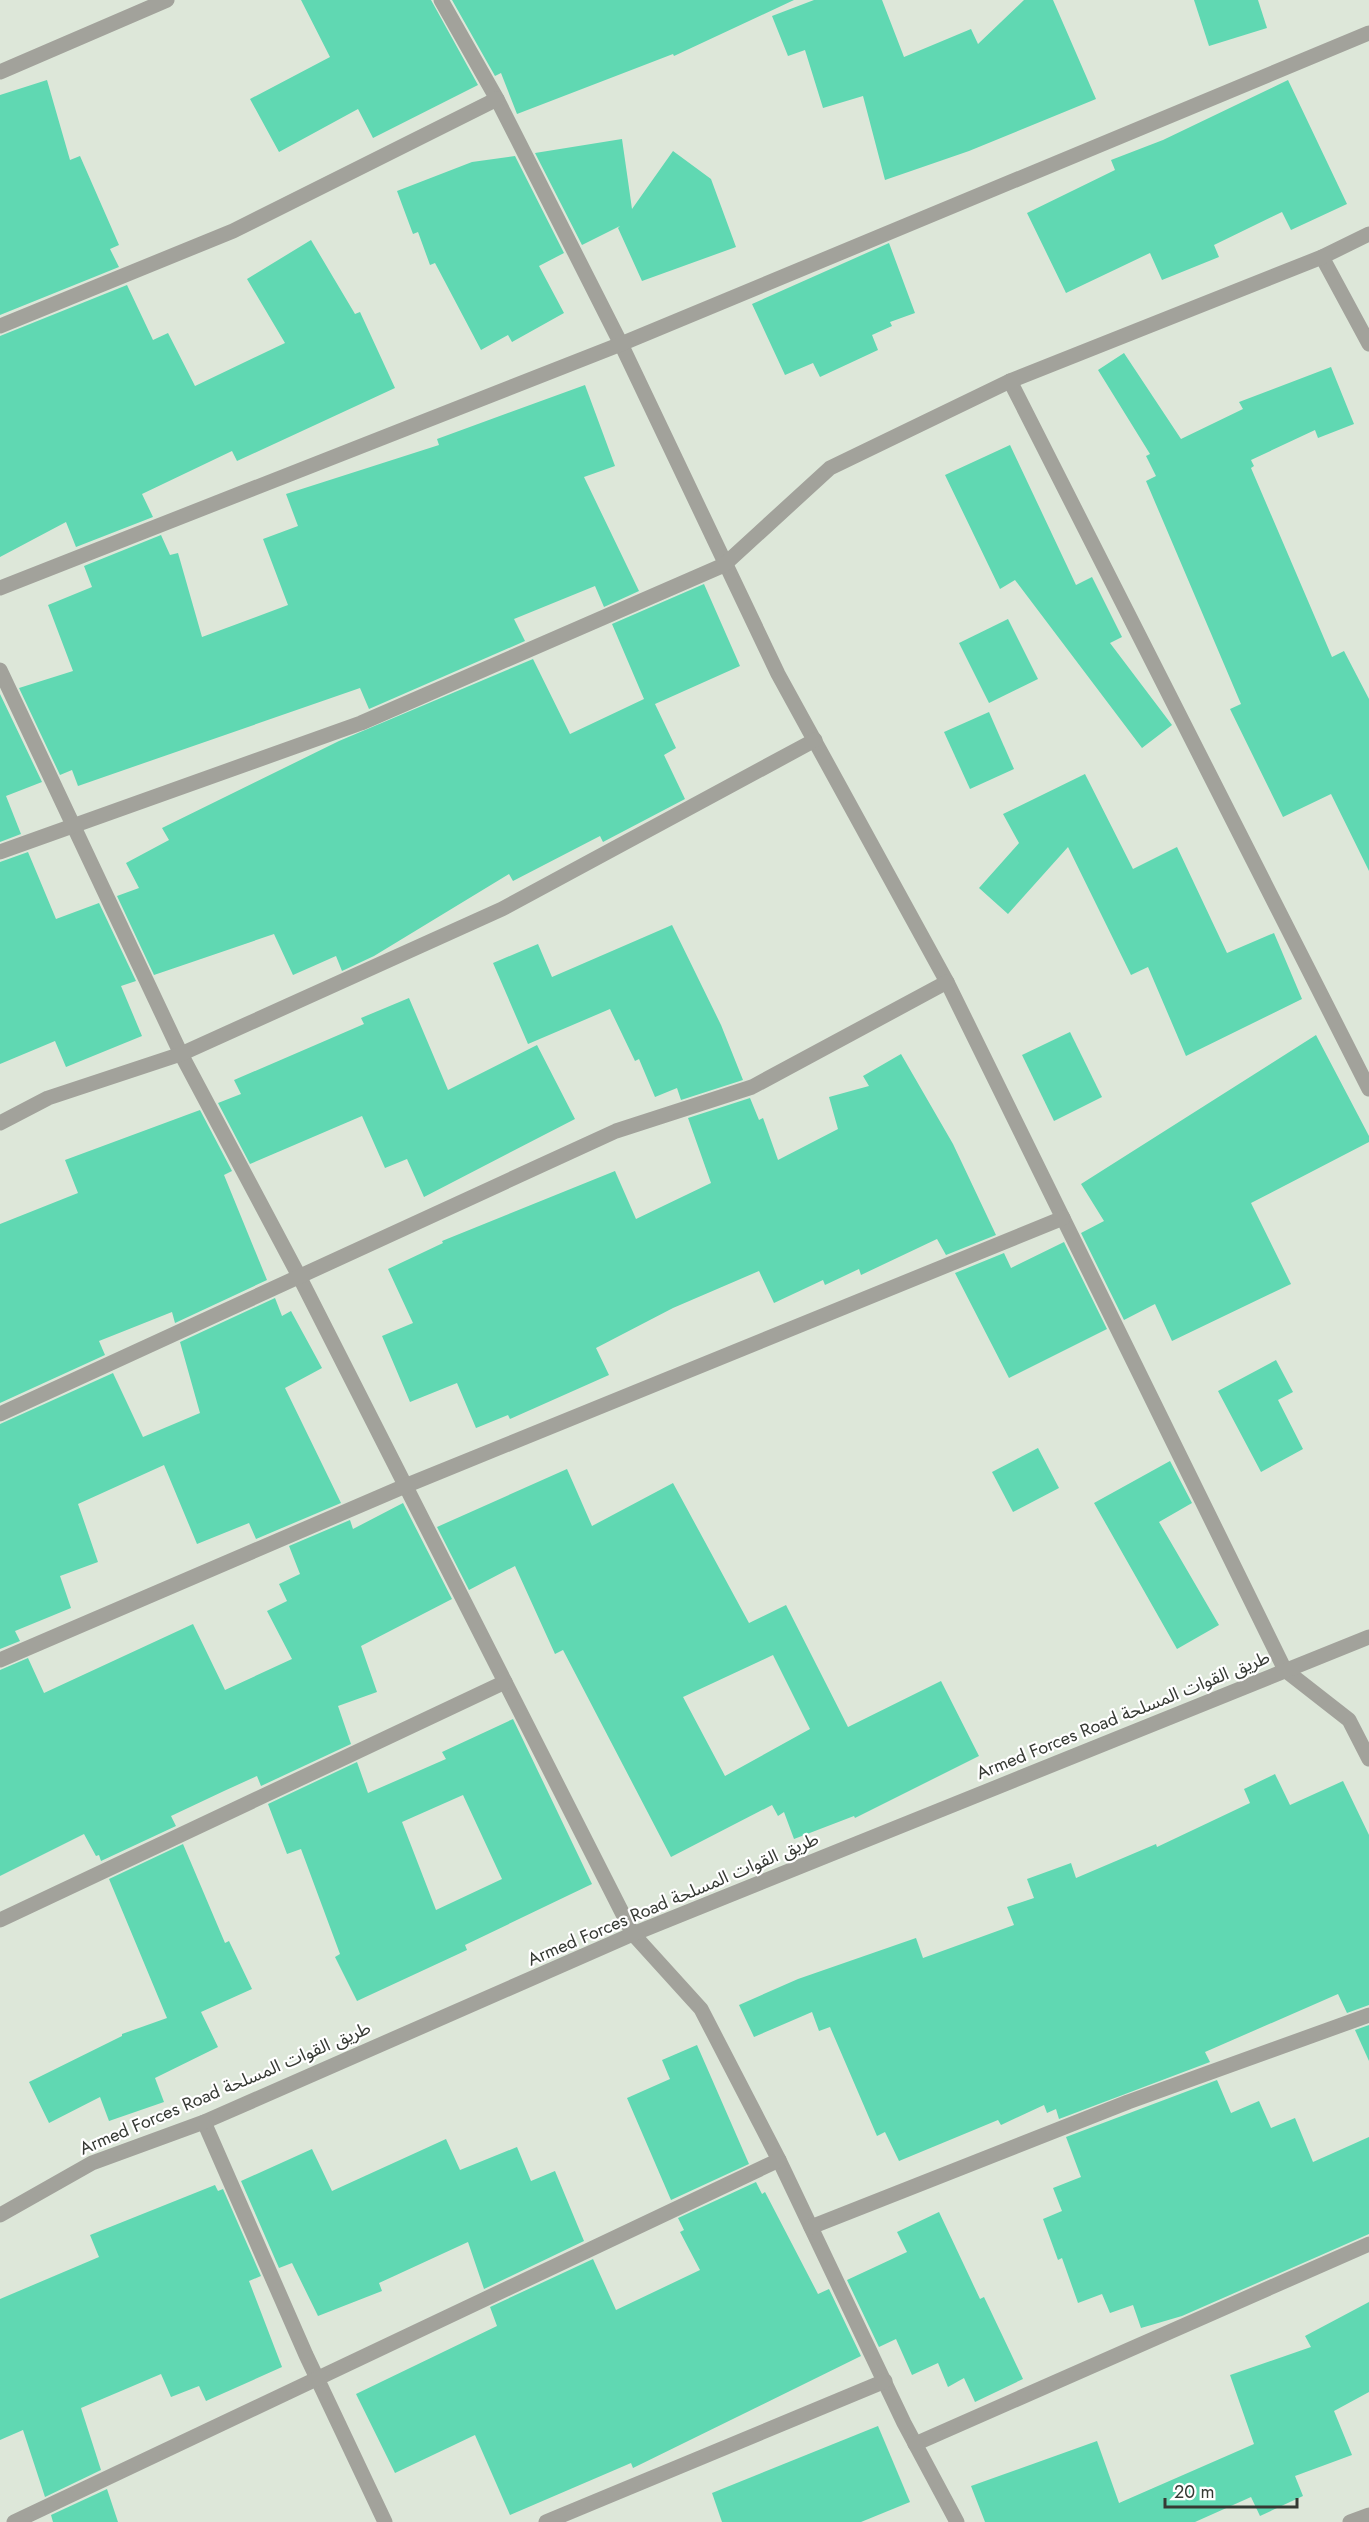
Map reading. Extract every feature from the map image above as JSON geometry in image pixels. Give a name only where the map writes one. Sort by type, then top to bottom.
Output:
[{"type":"street","points":[[0,72],[167,0]]},
{"type":"street","points":[[441,0],[497,99],[621,344],[724,565],[778,674],[946,982],[1285,1670],[1349,1720],[1369,1759]]},
{"type":"street","points":[[0,588],[621,344],[1369,33]]},
{"type":"street","points":[[0,326],[232,231],[497,99]]},
{"type":"street","points":[[0,852],[73,828],[361,723],[724,565],[830,468],[1010,381],[1322,257],[1369,234]]},
{"type":"street","points":[[1322,257],[1369,345]]},
{"type":"street","points":[[1010,381],[1369,1089]]},
{"type":"street","points":[[0,670],[181,1054],[299,1276],[633,1934],[701,2008],[779,2160],[915,2444],[957,2522]]},
{"type":"street","points":[[0,1123],[48,1098],[181,1054],[502,909],[815,740]]},
{"type":"street","points":[[0,1414],[616,1131],[752,1087],[946,982]]},
{"type":"street","points":[[0,1660],[405,1486],[1063,1218]]},
{"type":"street","name":"Armed Forces Road طريق القوات المسلحة","points":[[0,2215],[92,2163],[204,2122],[633,1934],[1369,1637]]},
{"type":"street","points":[[0,1920],[505,1682]]},
{"type":"street","points":[[811,2227],[1128,2102],[1369,2015]]},
{"type":"street","points":[[204,2122],[317,2379],[385,2522]]},
{"type":"street","points":[[14,2522],[779,2160]]},
{"type":"street","points":[[915,2444],[1369,2244]]},
{"type":"street","points":[[546,2522],[885,2381]]},
{"type":"street","points":[[1350,2522],[1369,2515]]},
{"type":"building","points":[[301,0],[431,0],[478,85],[373,138],[358,109],[279,152],[250,99],[330,57]]},
{"type":"building","points":[[452,0],[794,0],[674,56],[673,54],[517,114],[501,73],[495,76]]},
{"type":"building","points":[[814,0],[882,0],[904,57],[971,29],[978,44],[1024,0],[1053,0],[1096,99],[969,151],[885,180],[863,96],[823,108],[805,50],[788,56],[772,16]]},
{"type":"building","points":[[1194,0],[1258,0],[1267,28],[1209,46]]},
{"type":"building","points":[[47,80],[70,160],[80,156],[119,245],[110,249],[119,267],[0,315],[0,95]]},
{"type":"building","points":[[1288,80],[1347,204],[1291,230],[1282,212],[1214,245],[1219,257],[1162,280],[1150,253],[1066,293],[1027,213],[1115,170],[1111,160],[1163,140]]},
{"type":"building","points":[[622,139],[632,209],[673,151],[711,179],[736,247],[642,281],[618,228],[620,226],[582,245],[535,153]]},
{"type":"building","points":[[515,156],[564,253],[539,266],[564,313],[512,342],[508,335],[481,350],[435,263],[430,265],[418,232],[413,234],[397,191],[472,162]]},
{"type":"building","points":[[311,240],[355,314],[360,312],[395,388],[237,461],[232,451],[142,494],[153,517],[76,547],[66,522],[0,557],[0,336],[127,285],[153,340],[168,333],[195,386],[285,343],[247,279]]},
{"type":"building","points":[[889,243],[915,313],[890,322],[892,326],[872,335],[878,350],[820,377],[813,363],[785,375],[752,304]]},
{"type":"building","points":[[1124,353],[1181,439],[1243,409],[1239,402],[1331,367],[1354,424],[1318,438],[1315,430],[1251,460],[1254,466],[1251,468],[1332,657],[1344,651],[1369,699],[1369,871],[1331,794],[1283,817],[1230,709],[1241,704],[1146,481],[1156,476],[1146,456],[1150,454],[1098,370]]},
{"type":"building","points":[[585,385],[615,466],[584,477],[639,591],[604,607],[595,586],[514,619],[525,641],[369,709],[360,688],[78,786],[72,770],[60,775],[19,688],[73,671],[48,605],[92,587],[84,566],[161,535],[170,555],[178,553],[202,637],[288,605],[263,539],[298,526],[286,494],[439,445],[437,439]]},
{"type":"building","points":[[1010,445],[1076,585],[1092,577],[1122,637],[1110,643],[1172,725],[1142,748],[1015,580],[1000,589],[945,475]]},
{"type":"building","points":[[704,584],[740,666],[655,704],[676,748],[664,755],[685,799],[603,842],[600,836],[513,881],[509,874],[374,956],[342,971],[336,956],[293,975],[274,934],[154,975],[117,896],[139,888],[126,863],[169,840],[162,828],[339,741],[533,659],[570,734],[644,699],[612,624]]},
{"type":"building","points":[[1008,619],[1038,679],[989,703],[959,643]]},
{"type":"building","points":[[0,694],[42,782],[6,796],[21,834],[0,842]]},
{"type":"building","points":[[989,712],[1014,769],[970,789],[944,732]]},
{"type":"building","points":[[1085,774],[1133,869],[1177,847],[1227,953],[1274,933],[1302,999],[1186,1056],[1148,967],[1131,975],[1068,847],[1008,914],[979,888],[1019,843],[1003,814]]},
{"type":"building","points":[[28,852],[56,919],[99,903],[136,981],[121,986],[142,1036],[66,1067],[55,1041],[0,1064],[0,862]]},
{"type":"building","points":[[672,925],[721,1025],[743,1080],[681,1100],[677,1088],[655,1097],[639,1059],[635,1061],[610,1009],[528,1044],[493,963],[538,944],[552,977]]},
{"type":"building","points":[[409,998],[448,1090],[537,1045],[575,1119],[424,1197],[407,1159],[385,1168],[362,1116],[250,1164],[218,1103],[241,1094],[234,1080],[364,1024],[361,1018]]},
{"type":"building","points":[[1070,1032],[1102,1097],[1054,1121],[1022,1055]]},
{"type":"building","points":[[1316,1035],[1369,1136],[1369,1142],[1251,1203],[1291,1284],[1172,1341],[1155,1304],[1124,1320],[1081,1233],[1104,1221],[1081,1184]]},
{"type":"building","points":[[901,1054],[953,1144],[996,1235],[946,1255],[937,1239],[861,1275],[859,1269],[825,1285],[823,1280],[774,1303],[759,1271],[673,1308],[596,1348],[609,1375],[510,1419],[508,1415],[476,1428],[457,1383],[410,1402],[382,1336],[413,1323],[388,1269],[443,1243],[442,1241],[615,1171],[636,1219],[711,1183],[688,1118],[750,1098],[759,1120],[763,1118],[778,1160],[838,1129],[829,1097],[869,1086],[863,1076]]},
{"type":"building","points":[[200,1110],[232,1171],[224,1175],[267,1280],[175,1323],[172,1312],[99,1341],[105,1355],[0,1403],[0,1224],[78,1193],[65,1160]]},
{"type":"building","points":[[1064,1242],[1107,1329],[1009,1378],[955,1273],[1004,1253],[1011,1268]]},
{"type":"building","points":[[275,1298],[282,1316],[291,1311],[322,1368],[285,1388],[341,1503],[256,1539],[249,1523],[197,1544],[164,1465],[78,1504],[98,1562],[60,1576],[71,1608],[15,1631],[20,1641],[0,1649],[0,1424],[113,1373],[143,1437],[200,1413],[180,1342]]},
{"type":"building","points":[[1276,1360],[1293,1392],[1278,1400],[1303,1449],[1261,1472],[1218,1391]]},
{"type":"building","points":[[1038,1448],[1059,1488],[1013,1512],[992,1472]]},
{"type":"building","points":[[1170,1461],[1192,1503],[1159,1522],[1219,1625],[1177,1649],[1094,1503]]},
{"type":"building","points":[[567,1469],[592,1526],[673,1483],[749,1623],[786,1605],[848,1727],[941,1681],[979,1756],[855,1818],[854,1816],[794,1839],[784,1812],[778,1816],[772,1805],[671,1857],[563,1650],[555,1654],[515,1566],[469,1590],[437,1527]],"holes":[[[773,1655],[810,1729],[725,1776],[683,1697]]]},
{"type":"building","points":[[403,1503],[452,1599],[361,1646],[377,1692],[338,1706],[351,1744],[261,1786],[257,1776],[224,1791],[171,1816],[176,1826],[101,1861],[84,1834],[0,1876],[0,1670],[28,1658],[44,1693],[193,1624],[225,1690],[292,1659],[267,1611],[287,1601],[279,1584],[300,1574],[289,1546],[350,1520],[353,1529]]},
{"type":"building","points":[[513,1719],[592,1884],[465,1945],[467,1950],[357,2001],[335,1957],[340,1954],[301,1849],[287,1854],[268,1804],[357,1762],[368,1793],[446,1759],[442,1752]],"holes":[[[463,1795],[502,1879],[436,1910],[402,1822]]]},
{"type":"building","points":[[1275,1774],[1290,1805],[1343,1781],[1369,1835],[1369,2005],[1347,2013],[1338,1994],[1205,2052],[1210,2062],[1059,2119],[1056,2109],[1047,2113],[1044,2105],[1001,2125],[998,2120],[899,2161],[885,2132],[877,2136],[830,2027],[819,2031],[812,2012],[754,2037],[739,2005],[798,1979],[916,1938],[923,1958],[1014,1925],[1007,1907],[1034,1898],[1027,1879],[1071,1863],[1076,1878],[1156,1844],[1157,1847],[1250,1803],[1244,1789]]},
{"type":"building","points":[[183,1844],[225,1943],[229,1941],[252,1989],[201,2012],[218,2047],[155,2078],[164,2102],[109,2121],[100,2097],[49,2123],[29,2082],[122,2034],[167,2018],[109,1879]]},
{"type":"building","points":[[1369,2025],[1369,2061],[1355,2030]]},
{"type":"building","points":[[697,2045],[749,2164],[671,2200],[627,2098],[670,2079],[662,2060]]},
{"type":"building","points":[[1217,2080],[1231,2113],[1259,2101],[1271,2128],[1295,2118],[1313,2162],[1369,2137],[1369,2234],[1182,2316],[1141,2328],[1133,2305],[1110,2313],[1102,2294],[1078,2303],[1062,2258],[1058,2260],[1043,2219],[1062,2211],[1053,2188],[1081,2177],[1066,2137]]},
{"type":"building","points":[[446,2139],[460,2170],[517,2147],[531,2181],[555,2171],[584,2241],[484,2289],[468,2242],[379,2283],[382,2291],[318,2316],[292,2263],[279,2268],[241,2181],[312,2149],[332,2191]]},
{"type":"building","points":[[756,2182],[762,2194],[765,2192],[818,2294],[829,2289],[861,2356],[633,2468],[631,2463],[510,2515],[475,2435],[395,2473],[356,2394],[497,2326],[490,2307],[593,2259],[616,2310],[700,2270],[680,2232],[684,2230],[678,2218]]},
{"type":"building","points":[[215,2185],[218,2191],[223,2189],[261,2276],[249,2281],[282,2367],[206,2401],[199,2386],[171,2397],[161,2374],[81,2408],[101,2470],[45,2497],[23,2430],[0,2440],[0,2299],[99,2257],[90,2235]]},
{"type":"building","points":[[939,2212],[980,2299],[984,2297],[1023,2379],[975,2402],[964,2378],[948,2387],[938,2363],[912,2375],[896,2339],[879,2347],[847,2280],[907,2252],[897,2232]]},
{"type":"building","points":[[1369,2302],[1369,2392],[1334,2411],[1352,2455],[1295,2476],[1303,2496],[1260,2516],[1251,2497],[1195,2522],[985,2522],[971,2486],[1097,2441],[1119,2503],[1254,2444],[1230,2375],[1311,2347],[1305,2336]]},
{"type":"building","points":[[878,2426],[910,2502],[861,2522],[722,2522],[712,2493]]},
{"type":"building","points":[[107,2489],[118,2522],[53,2522],[51,2515]]}]
